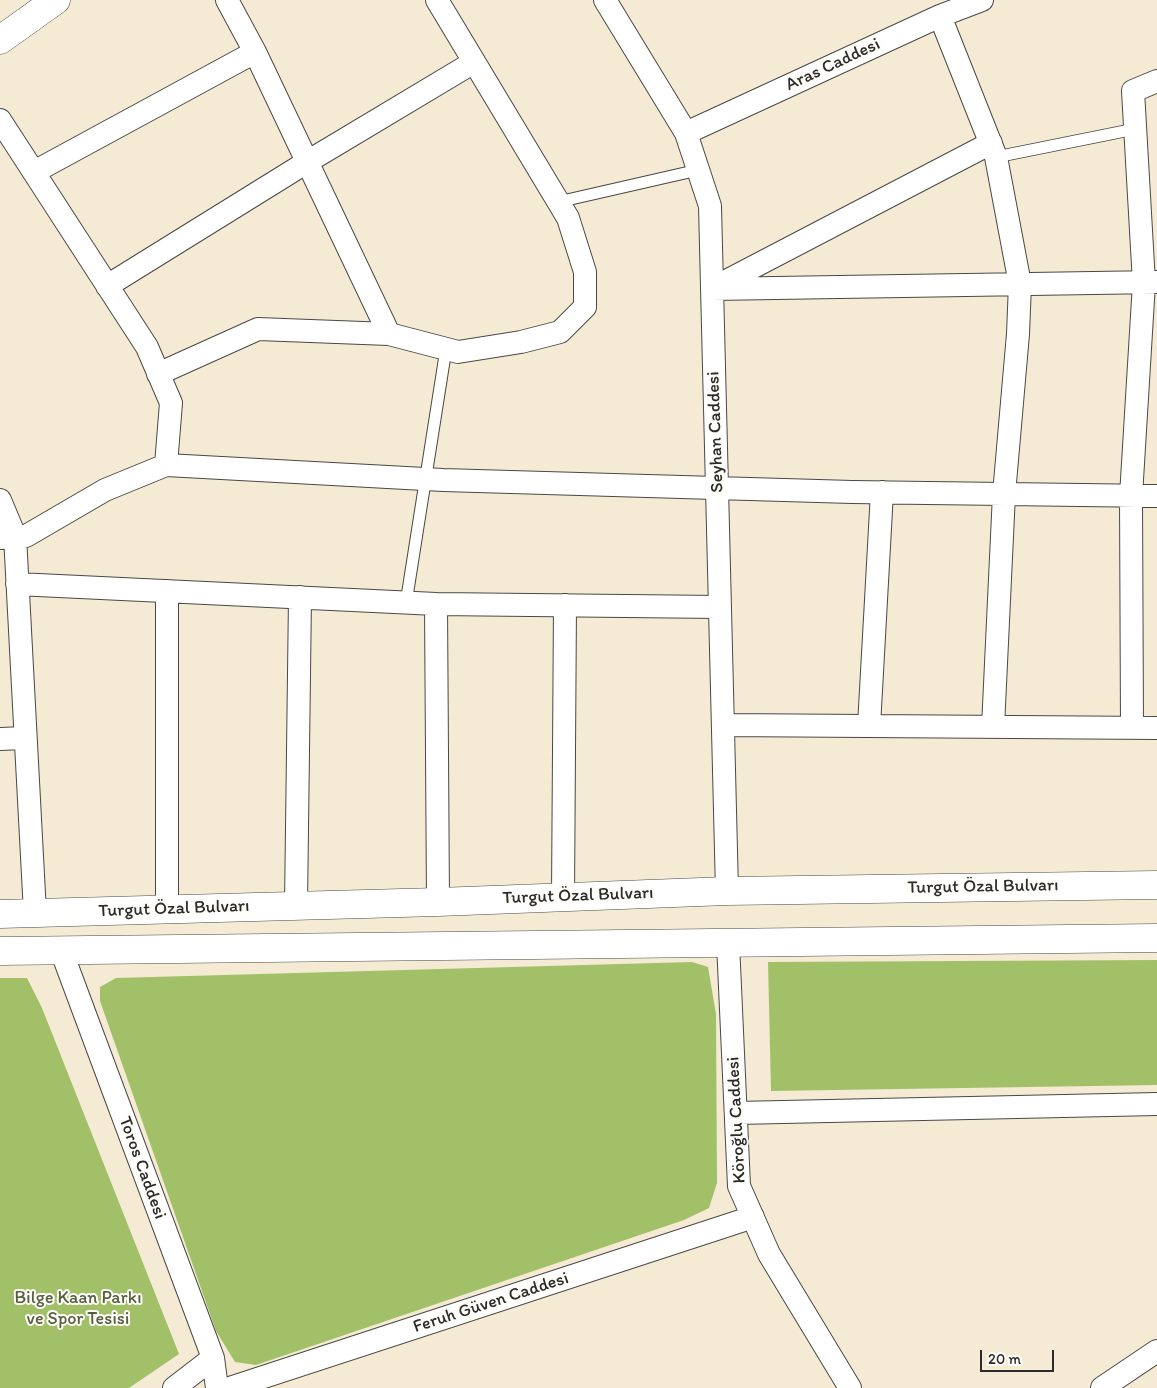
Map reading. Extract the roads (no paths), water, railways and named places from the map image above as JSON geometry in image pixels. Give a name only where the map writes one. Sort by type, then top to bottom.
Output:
[{"type":"street","points":[[0,40],[56,0]]},
{"type":"street","points":[[227,0],[255,52],[389,334]]},
{"type":"street","points":[[158,374],[258,329],[389,334],[458,352],[521,342],[560,332],[586,307],[586,272],[568,218],[437,0]]},
{"type":"street","name":"Seyhan Caddesi","points":[[604,0],[686,133],[710,206],[727,891]]},
{"type":"street","name":"Aras Caddesi","points":[[686,133],[940,16],[982,0]]},
{"type":"street","points":[[940,16],[994,150],[1020,284],[1018,334],[1004,494],[993,727]]},
{"type":"street","points":[[34,172],[255,52]]},
{"type":"street","points":[[107,286],[307,162],[474,62]]},
{"type":"street","points":[[1132,728],[1132,496],[1150,283],[1133,91],[1157,80]]},
{"type":"street","points":[[0,120],[147,346],[171,404],[166,465]]},
{"type":"street","points":[[712,289],[994,150]]},
{"type":"street","points":[[712,289],[1150,283]]},
{"type":"street","points":[[7,537],[26,536],[105,490],[166,465],[425,478],[717,488],[1157,496]]},
{"type":"street","points":[[869,726],[882,492]]},
{"type":"street","points":[[0,500],[17,584],[35,913]]},
{"type":"street","points":[[17,584],[436,604],[720,607]]},
{"type":"street","points":[[167,591],[167,909]]},
{"type":"street","points":[[296,905],[300,597]]},
{"type":"street","points":[[436,604],[438,902]]},
{"type":"street","points":[[562,896],[565,605]]},
{"type":"street","points":[[723,725],[1157,728]]},
{"type":"street","points":[[0,739],[26,738]]},
{"type":"street","name":"Turgut Özal Bulvarı","points":[[0,914],[438,902],[727,891],[1157,885]]},
{"type":"street","points":[[0,951],[1157,938]]},
{"type":"street","name":"Köroğlu Caddesi","points":[[728,943],[739,1186],[769,1254],[844,1386]]},
{"type":"street","name":"Toros Caddesi","points":[[61,950],[213,1358],[217,1388]]},
{"type":"street","points":[[736,1113],[1157,1104]]},
{"type":"street","name":"Feruh Güven Caddesi","points":[[230,1388],[753,1217]]},
{"type":"street","points":[[1102,1388],[1157,1351]]},
{"type":"street","points":[[174,1388],[213,1358]]},
{"type":"lane","points":[[994,150],[1135,129]]},
{"type":"lane","points":[[558,202],[698,170]]},
{"type":"lane","points":[[406,603],[446,349]]},
{"type":"park label","name":"Bilge Kaan Parkı ve Spor Tesisi","points":[[78,1308]]}]
